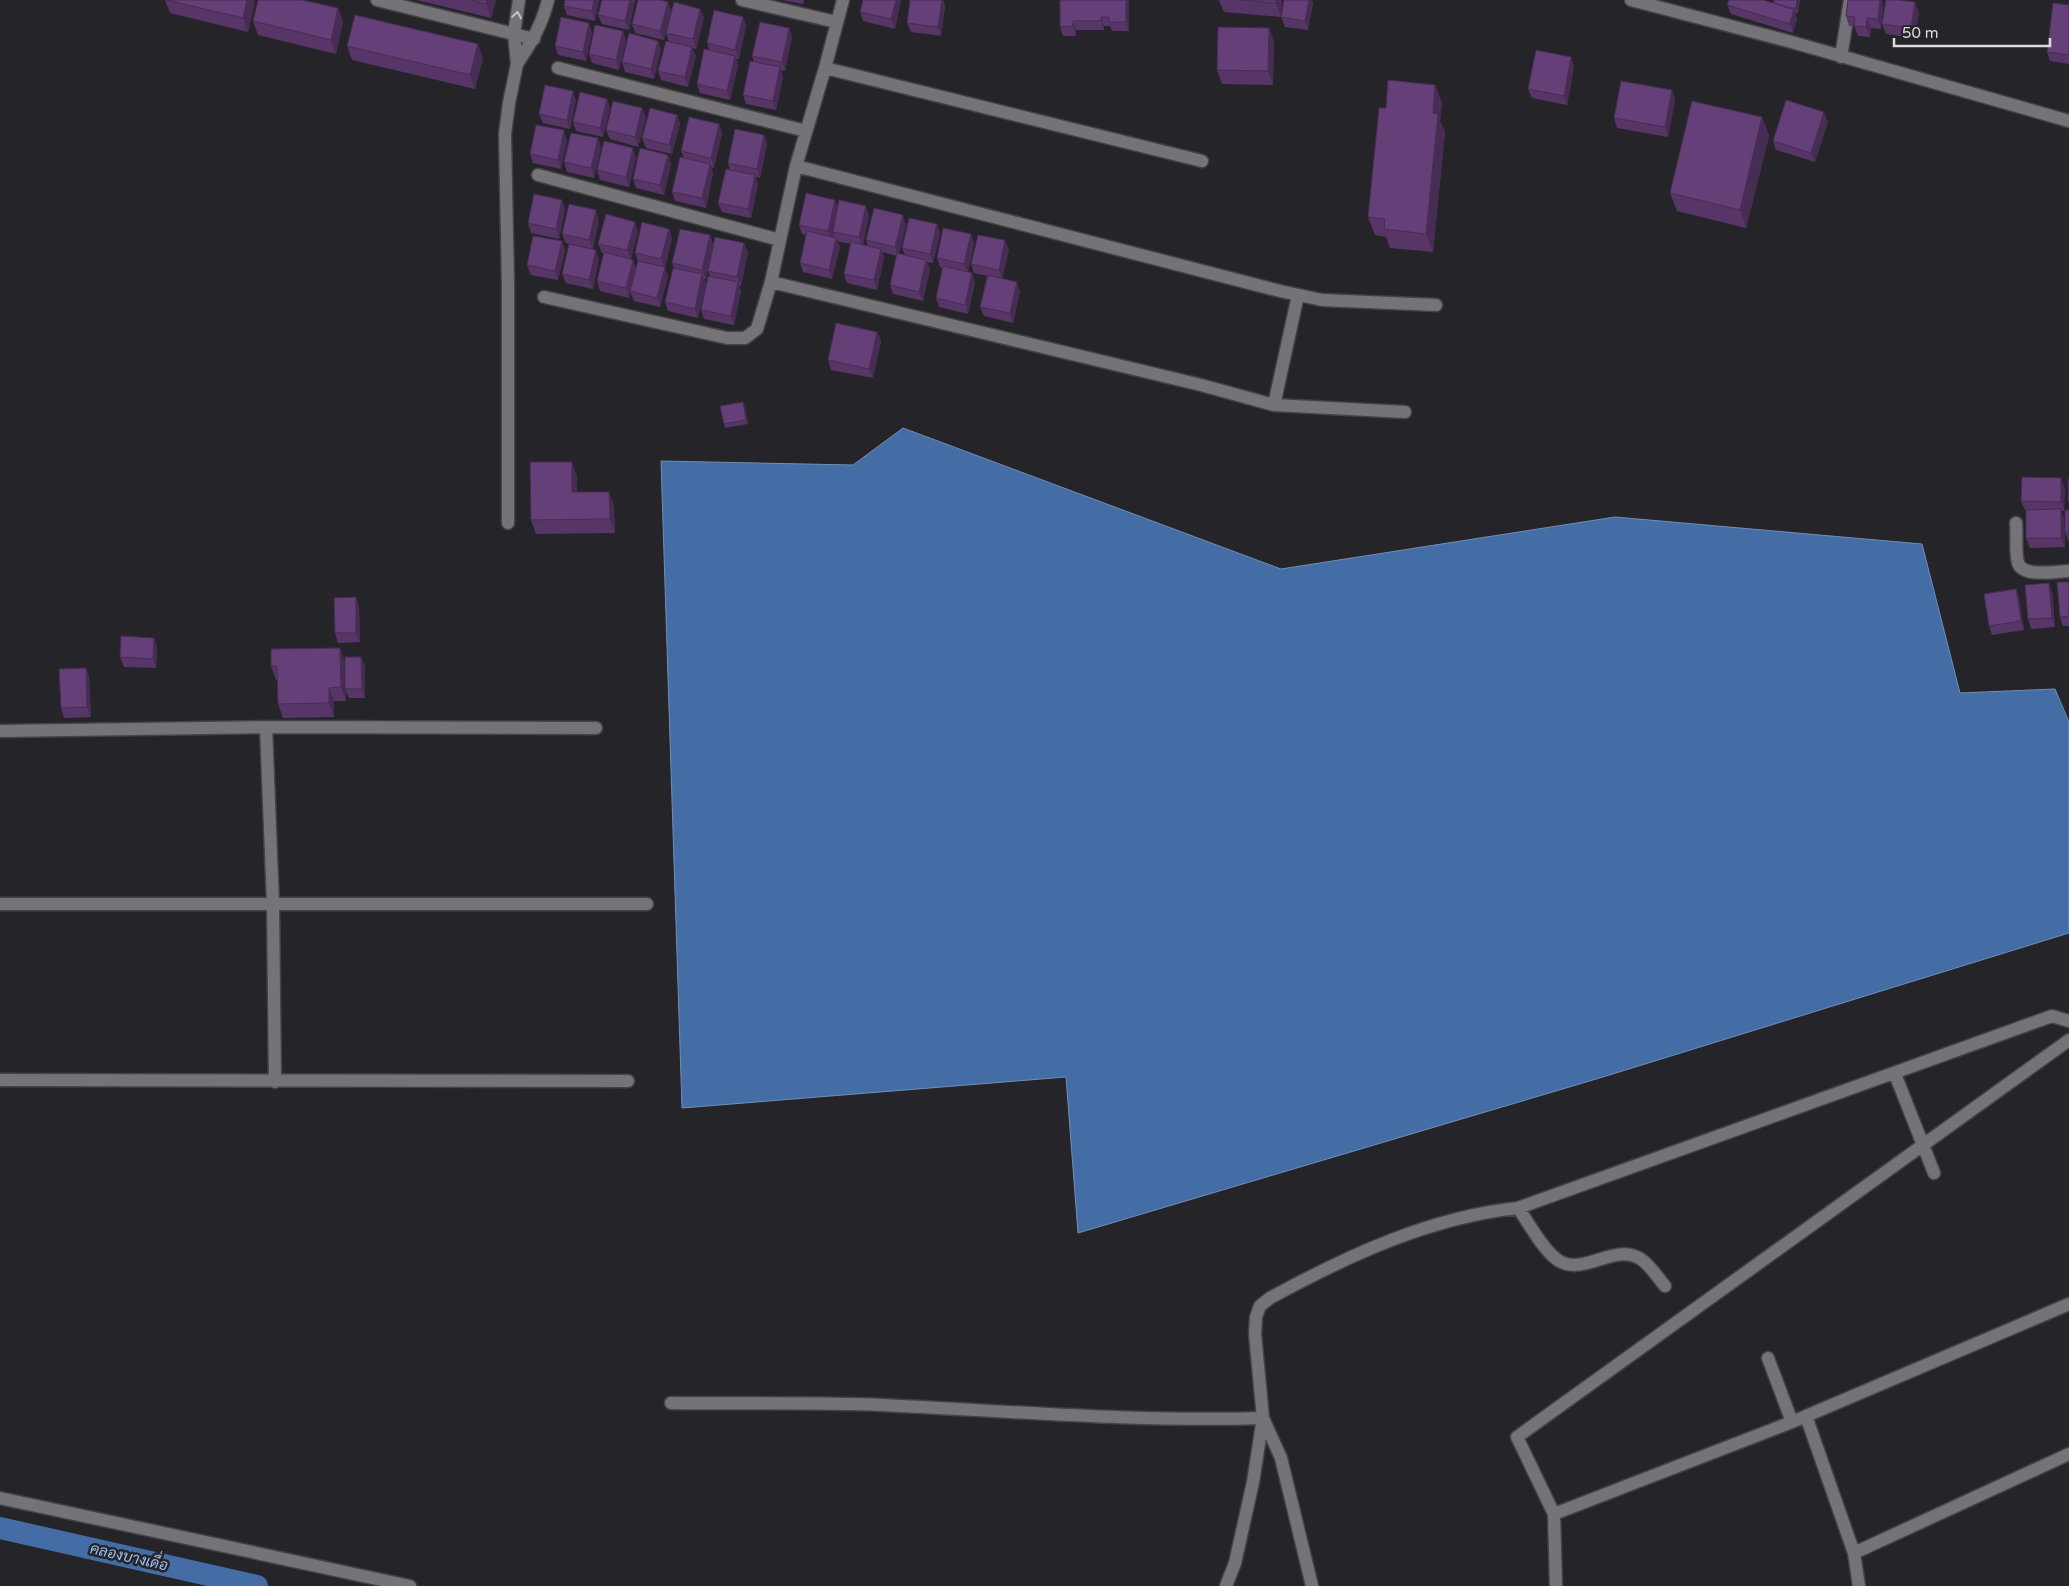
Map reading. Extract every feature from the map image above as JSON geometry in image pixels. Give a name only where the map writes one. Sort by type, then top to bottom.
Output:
[{"type":"street","points":[[377,0],[534,39]]},
{"type":"street","points":[[508,523],[508,286],[505,134],[517,64],[514,34],[519,0]]},
{"type":"street","points":[[517,64],[534,39],[544,18],[548,0]]},
{"type":"street","points":[[742,0],[836,22]]},
{"type":"street","points":[[544,297],[727,338],[746,338],[757,329],[770,282],[796,166],[843,0]]},
{"type":"street","points":[[1633,0],[2069,120]]},
{"type":"street","points":[[1841,57],[1850,0]]},
{"type":"street","points":[[558,68],[806,131]]},
{"type":"street","points":[[825,68],[1202,161]]},
{"type":"street","points":[[796,166],[1298,295],[1322,300],[1436,305]]},
{"type":"street","points":[[538,176],[780,240]]},
{"type":"street","points":[[770,282],[1191,383],[1274,406],[1405,412]]},
{"type":"street","points":[[1274,406],[1298,295]]},
{"type":"street","points":[[2016,523],[2018,564],[2024,570],[2031,573],[2069,571]]},
{"type":"street","points":[[0,731],[266,727],[596,728]]},
{"type":"street","points":[[266,727],[273,904],[275,1082]]},
{"type":"street","points":[[0,904],[647,904]]},
{"type":"street","points":[[1226,1586],[1235,1564],[1249,1500],[1263,1418],[1255,1334],[1256,1317],[1260,1306],[1284,1291],[1383,1243],[1486,1211],[1518,1208],[2052,1016],[2069,1020]]},
{"type":"street","points":[[1556,1586],[1554,1514],[1517,1437],[2069,1040]]},
{"type":"street","points":[[1895,1074],[1934,1172]]},
{"type":"street","points":[[0,1080],[275,1082],[628,1081]]},
{"type":"street","points":[[1518,1208],[1551,1254],[1561,1262],[1573,1265],[1621,1254],[1637,1256],[1645,1262],[1664,1286]]},
{"type":"street","points":[[1554,1514],[1792,1422],[2069,1304]]},
{"type":"street","points":[[1768,1358],[1792,1422]]},
{"type":"street","points":[[671,1403],[880,1405],[1080,1416],[1211,1420],[1263,1418]]},
{"type":"street","points":[[1806,1416],[1854,1553],[1859,1586]]},
{"type":"street","points":[[1263,1418],[1281,1458],[1312,1586]]},
{"type":"street","points":[[1854,1553],[2069,1454]]},
{"type":"street","points":[[0,1498],[410,1586]]},
{"type":"water","points":[[903,428],[1281,569],[1615,517],[1922,544],[1960,693],[2055,689],[2069,722],[2069,933],[1603,1077],[1078,1233],[1066,1077],[682,1108],[661,461],[853,465]]},
{"type":"building","points":[[166,0],[247,0],[243,18]]},
{"type":"building","points":[[258,0],[302,0],[338,8],[331,40],[253,21]]},
{"type":"building","points":[[470,0],[487,0],[486,4]]},
{"type":"building","points":[[565,0],[594,0],[592,11],[564,6]]},
{"type":"building","points":[[602,0],[630,0],[625,21],[598,15]]},
{"type":"building","points":[[638,0],[661,0],[668,2],[660,31],[632,24]]},
{"type":"building","points":[[863,0],[896,0],[891,19],[860,12]]},
{"type":"building","points":[[910,0],[942,0],[938,27],[907,23]]},
{"type":"building","points":[[1060,0],[1126,0],[1126,22],[1109,22],[1109,17],[1101,17],[1101,21],[1073,21],[1073,26],[1060,27]]},
{"type":"building","points":[[1241,0],[1276,0],[1276,3]]},
{"type":"building","points":[[1284,0],[1309,0],[1305,21],[1281,17]]},
{"type":"building","points":[[1729,0],[1763,0],[1794,9],[1790,24],[1727,5]]},
{"type":"building","points":[[1774,0],[1797,0],[1796,8],[1788,8],[1774,3]]},
{"type":"building","points":[[1848,0],[1880,0],[1878,19],[1867,18],[1866,27],[1854,26],[1855,17],[1846,16]]},
{"type":"building","points":[[1886,0],[1915,2],[1911,28],[1882,24]]},
{"type":"building","points":[[674,2],[700,9],[693,39],[666,33]]},
{"type":"building","points":[[2053,3],[2069,5],[2069,55],[2047,52]]},
{"type":"building","points":[[714,10],[743,17],[735,50],[707,43]]},
{"type":"building","points":[[355,15],[478,44],[470,75],[347,46]]},
{"type":"building","points":[[561,17],[589,23],[583,52],[555,46]]},
{"type":"building","points":[[760,22],[789,28],[782,62],[752,56]]},
{"type":"building","points":[[595,25],[623,31],[616,60],[589,54]]},
{"type":"building","points":[[1218,27],[1269,28],[1268,71],[1217,70]]},
{"type":"building","points":[[629,33],[658,41],[651,69],[622,62]]},
{"type":"building","points":[[666,41],[692,47],[685,77],[658,71]]},
{"type":"building","points":[[704,49],[735,56],[727,91],[697,84]]},
{"type":"building","points":[[1536,50],[1571,57],[1564,96],[1528,89]]},
{"type":"building","points":[[750,61],[780,67],[773,101],[743,95]]},
{"type":"building","points":[[1388,80],[1435,85],[1433,113],[1438,114],[1426,234],[1384,229],[1385,219],[1368,217],[1379,108],[1386,108]]},
{"type":"building","points":[[1621,81],[1672,90],[1665,127],[1614,118]]},
{"type":"building","points":[[545,85],[573,91],[567,120],[539,114]]},
{"type":"building","points":[[580,92],[607,99],[600,128],[573,122]]},
{"type":"building","points":[[1786,100],[1824,112],[1811,153],[1773,141]]},
{"type":"building","points":[[613,101],[642,108],[635,137],[606,130]]},
{"type":"building","points":[[1692,101],[1762,117],[1740,210],[1670,193]]},
{"type":"building","points":[[650,108],[677,115],[669,145],[642,138]]},
{"type":"building","points":[[689,117],[719,124],[711,158],[681,151]]},
{"type":"building","points":[[536,125],[564,130],[558,160],[530,154]]},
{"type":"building","points":[[735,129],[764,135],[757,169],[728,163]]},
{"type":"building","points":[[571,133],[598,138],[591,168],[564,162]]},
{"type":"building","points":[[604,141],[633,148],[626,177],[597,170]]},
{"type":"building","points":[[640,148],[668,155],[660,185],[633,179]]},
{"type":"building","points":[[680,157],[710,164],[702,198],[672,192]]},
{"type":"building","points":[[726,169],[755,175],[748,209],[718,203]]},
{"type":"building","points":[[806,193],[835,200],[828,231],[799,225]]},
{"type":"building","points":[[534,194],[562,200],[556,229],[528,223]]},
{"type":"building","points":[[839,200],[866,206],[859,237],[833,232]]},
{"type":"building","points":[[569,204],[596,210],[589,240],[562,234]]},
{"type":"building","points":[[874,208],[903,215],[895,247],[866,240]]},
{"type":"building","points":[[606,214],[635,222],[627,250],[598,244]]},
{"type":"building","points":[[909,218],[937,224],[930,254],[902,248]]},
{"type":"building","points":[[642,222],[669,229],[661,259],[635,253]]},
{"type":"building","points":[[943,228],[971,234],[964,264],[937,258]]},
{"type":"building","points":[[680,229],[710,235],[702,270],[672,263]]},
{"type":"building","points":[[807,231],[836,238],[829,270],[800,263]]},
{"type":"building","points":[[978,235],[1005,240],[999,270],[971,264]]},
{"type":"building","points":[[533,236],[562,241],[555,271],[527,265]]},
{"type":"building","points":[[715,237],[744,243],[737,277],[708,271]]},
{"type":"building","points":[[851,242],[881,249],[874,280],[844,274]]},
{"type":"building","points":[[569,244],[596,250],[589,280],[562,274]]},
{"type":"building","points":[[604,252],[633,260],[626,288],[597,281]]},
{"type":"building","points":[[897,253],[926,260],[919,292],[890,285]]},
{"type":"building","points":[[638,261],[665,267],[657,298],[630,291]]},
{"type":"building","points":[[943,266],[972,273],[965,305],[936,298]]},
{"type":"building","points":[[673,268],[702,274],[695,309],[665,302]]},
{"type":"building","points":[[988,275],[1017,282],[1010,313],[980,307]]},
{"type":"building","points":[[708,276],[738,282],[731,316],[701,310]]},
{"type":"building","points":[[836,323],[877,332],[869,369],[828,360]]},
{"type":"building","points":[[743,402],[746,420],[724,424],[720,406]]},
{"type":"building","points":[[530,462],[572,462],[572,492],[609,492],[610,519],[531,520]]},
{"type":"building","points":[[2022,477],[2061,478],[2061,502],[2021,501]]},
{"type":"building","points":[[2069,479],[2069,502],[2068,502]]},
{"type":"building","points":[[2061,509],[2061,538],[2026,538],[2026,510]]},
{"type":"building","points":[[2065,510],[2069,510],[2069,532],[2065,533]]},
{"type":"building","points":[[2057,582],[2069,582],[2069,616],[2060,617]]},
{"type":"building","points":[[2049,583],[2052,618],[2028,619],[2025,585]]},
{"type":"building","points":[[2016,589],[2021,621],[1989,626],[1984,594]]},
{"type":"building","points":[[356,597],[356,633],[335,633],[334,598]]},
{"type":"building","points":[[121,636],[154,638],[153,659],[120,657]]},
{"type":"building","points":[[340,648],[341,687],[329,688],[329,703],[278,704],[277,666],[271,666],[271,649]]},
{"type":"building","points":[[345,657],[361,657],[362,689],[345,689]]},
{"type":"building","points":[[86,668],[87,707],[61,708],[59,669]]},
{"type":"waterway","name":"คลองบางเดื่อ","points":[[0,1528],[257,1586]]}]
